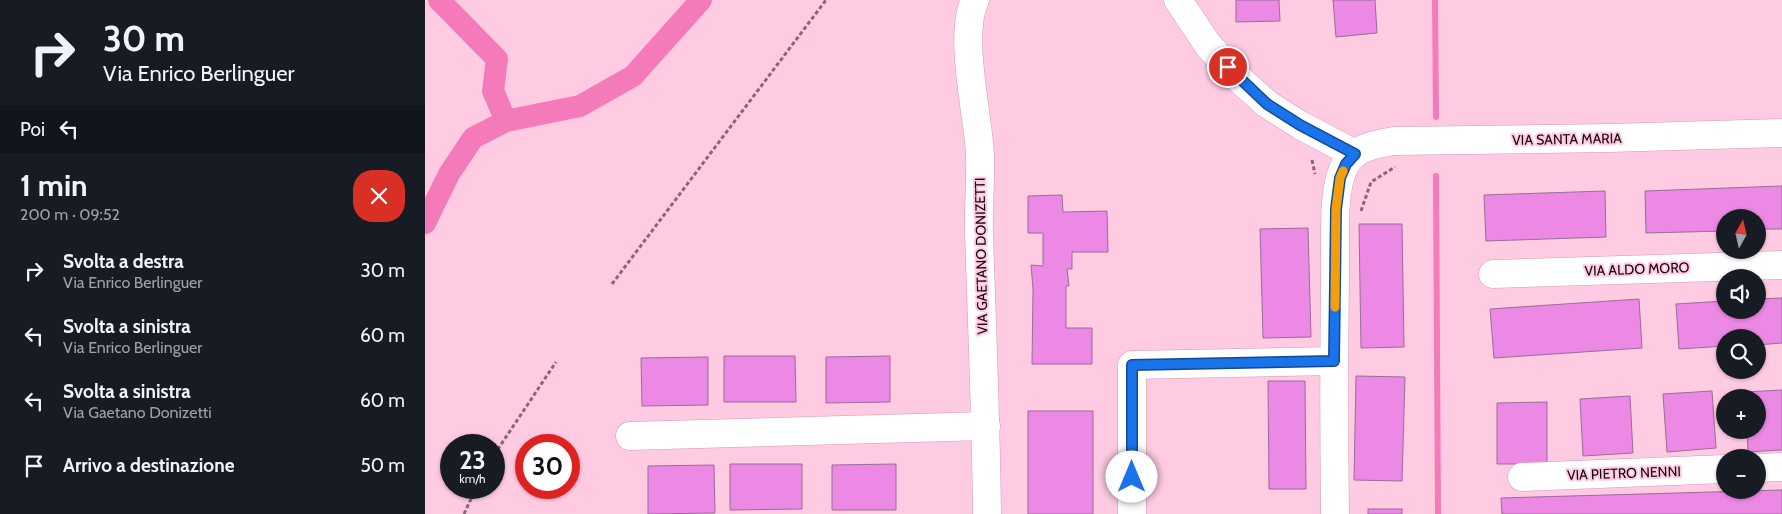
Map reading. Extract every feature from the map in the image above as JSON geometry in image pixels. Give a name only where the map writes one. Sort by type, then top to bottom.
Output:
[{"type":"street","name":"VIA GAETANO DONIZETTI","points":[[975,0],[969,28],[969,62],[980,154],[979,231],[987,426],[987,514]]},
{"type":"street","points":[[1178,0],[1208,45],[1238,78],[1267,104],[1300,125],[1355,154],[1346,164],[1340,178],[1336,209],[1334,361],[1335,514]]},
{"type":"street","name":"VIA SANTA MARIA","points":[[1355,154],[1372,144],[1394,141],[1782,133]]},
{"type":"street","name":"VIA ALDO MORO","points":[[1493,274],[1782,265]]},
{"type":"street","points":[[1132,514],[1132,365],[1334,361]]},
{"type":"street","points":[[630,436],[987,426]]},
{"type":"street","points":[[1766,468],[1782,467]]},
{"type":"street","name":"VIA PIETRO NENNI","points":[[1522,476],[1716,469]]},
{"type":"path","points":[[612,284],[826,0]]},
{"type":"path","points":[[505,438],[556,362]]},
{"type":"path","points":[[464,514],[471,499]]},
{"type":"building","points":[[1236,0],[1279,0],[1280,21],[1236,22]]},
{"type":"building","points":[[1333,0],[1375,0],[1377,33],[1336,37]]},
{"type":"building","points":[[1782,186],[1782,229],[1766,229],[1766,209],[1716,209],[1716,231],[1646,233],[1645,191]]},
{"type":"building","points":[[1605,191],[1606,237],[1486,241],[1484,195]]},
{"type":"building","points":[[1062,195],[1063,212],[1107,211],[1108,252],[1072,252],[1072,269],[1067,269],[1069,286],[1066,286],[1066,328],[1092,328],[1092,364],[1032,364],[1033,289],[1031,265],[1043,266],[1043,233],[1028,233],[1028,196]]},
{"type":"building","points":[[1359,224],[1402,224],[1404,347],[1361,348]]},
{"type":"building","points":[[1308,228],[1311,337],[1263,338],[1260,229]]},
{"type":"building","points":[[1782,298],[1782,343],[1766,344],[1766,329],[1716,329],[1716,347],[1679,349],[1676,304],[1716,302],[1716,319],[1766,319],[1766,299]]},
{"type":"building","points":[[1639,299],[1642,348],[1494,358],[1490,309]]},
{"type":"building","points":[[724,356],[795,356],[796,402],[724,402]]},
{"type":"building","points":[[890,356],[890,402],[826,403],[826,357]]},
{"type":"building","points":[[708,357],[708,405],[642,406],[641,358]]},
{"type":"building","points":[[1356,376],[1405,377],[1402,481],[1354,480]]},
{"type":"building","points":[[1268,381],[1305,381],[1306,489],[1269,489]]},
{"type":"building","points":[[1782,390],[1782,450],[1748,449],[1747,439],[1766,439],[1766,391]]},
{"type":"building","points":[[1712,391],[1716,448],[1667,452],[1663,394]]},
{"type":"building","points":[[1630,396],[1633,453],[1583,456],[1580,399]]},
{"type":"building","points":[[1547,402],[1547,464],[1497,464],[1497,403]]},
{"type":"building","points":[[1028,411],[1093,411],[1093,514],[1028,514]]},
{"type":"building","points":[[730,464],[802,464],[802,509],[730,510]]},
{"type":"building","points":[[896,464],[896,510],[832,510],[832,465]]},
{"type":"building","points":[[714,465],[715,513],[648,514],[648,466]]},
{"type":"building","points":[[1766,490],[1782,490],[1782,514],[1502,514],[1501,498],[1716,492],[1716,499],[1766,499]]},
{"type":"building","points":[[1368,509],[1402,509],[1402,514],[1368,514]]},
{"type":"waterway","points":[[439,0],[497,59],[493,91],[506,121]]},
{"type":"waterway","points":[[425,223],[449,174],[473,138],[506,121],[580,106],[633,76],[701,0]]},
{"type":"waterway","points":[[1435,0],[1436,117]]},
{"type":"waterway","points":[[1436,176],[1438,514]]},
{"type":"slow traffic","points":[[1335,307],[1336,209],[1340,178],[1343,171]]},
{"type":"route","points":[[1132,477],[1132,365],[1334,361],[1336,209],[1340,178],[1346,164],[1355,154],[1300,125],[1267,104],[1228,67]]}]
